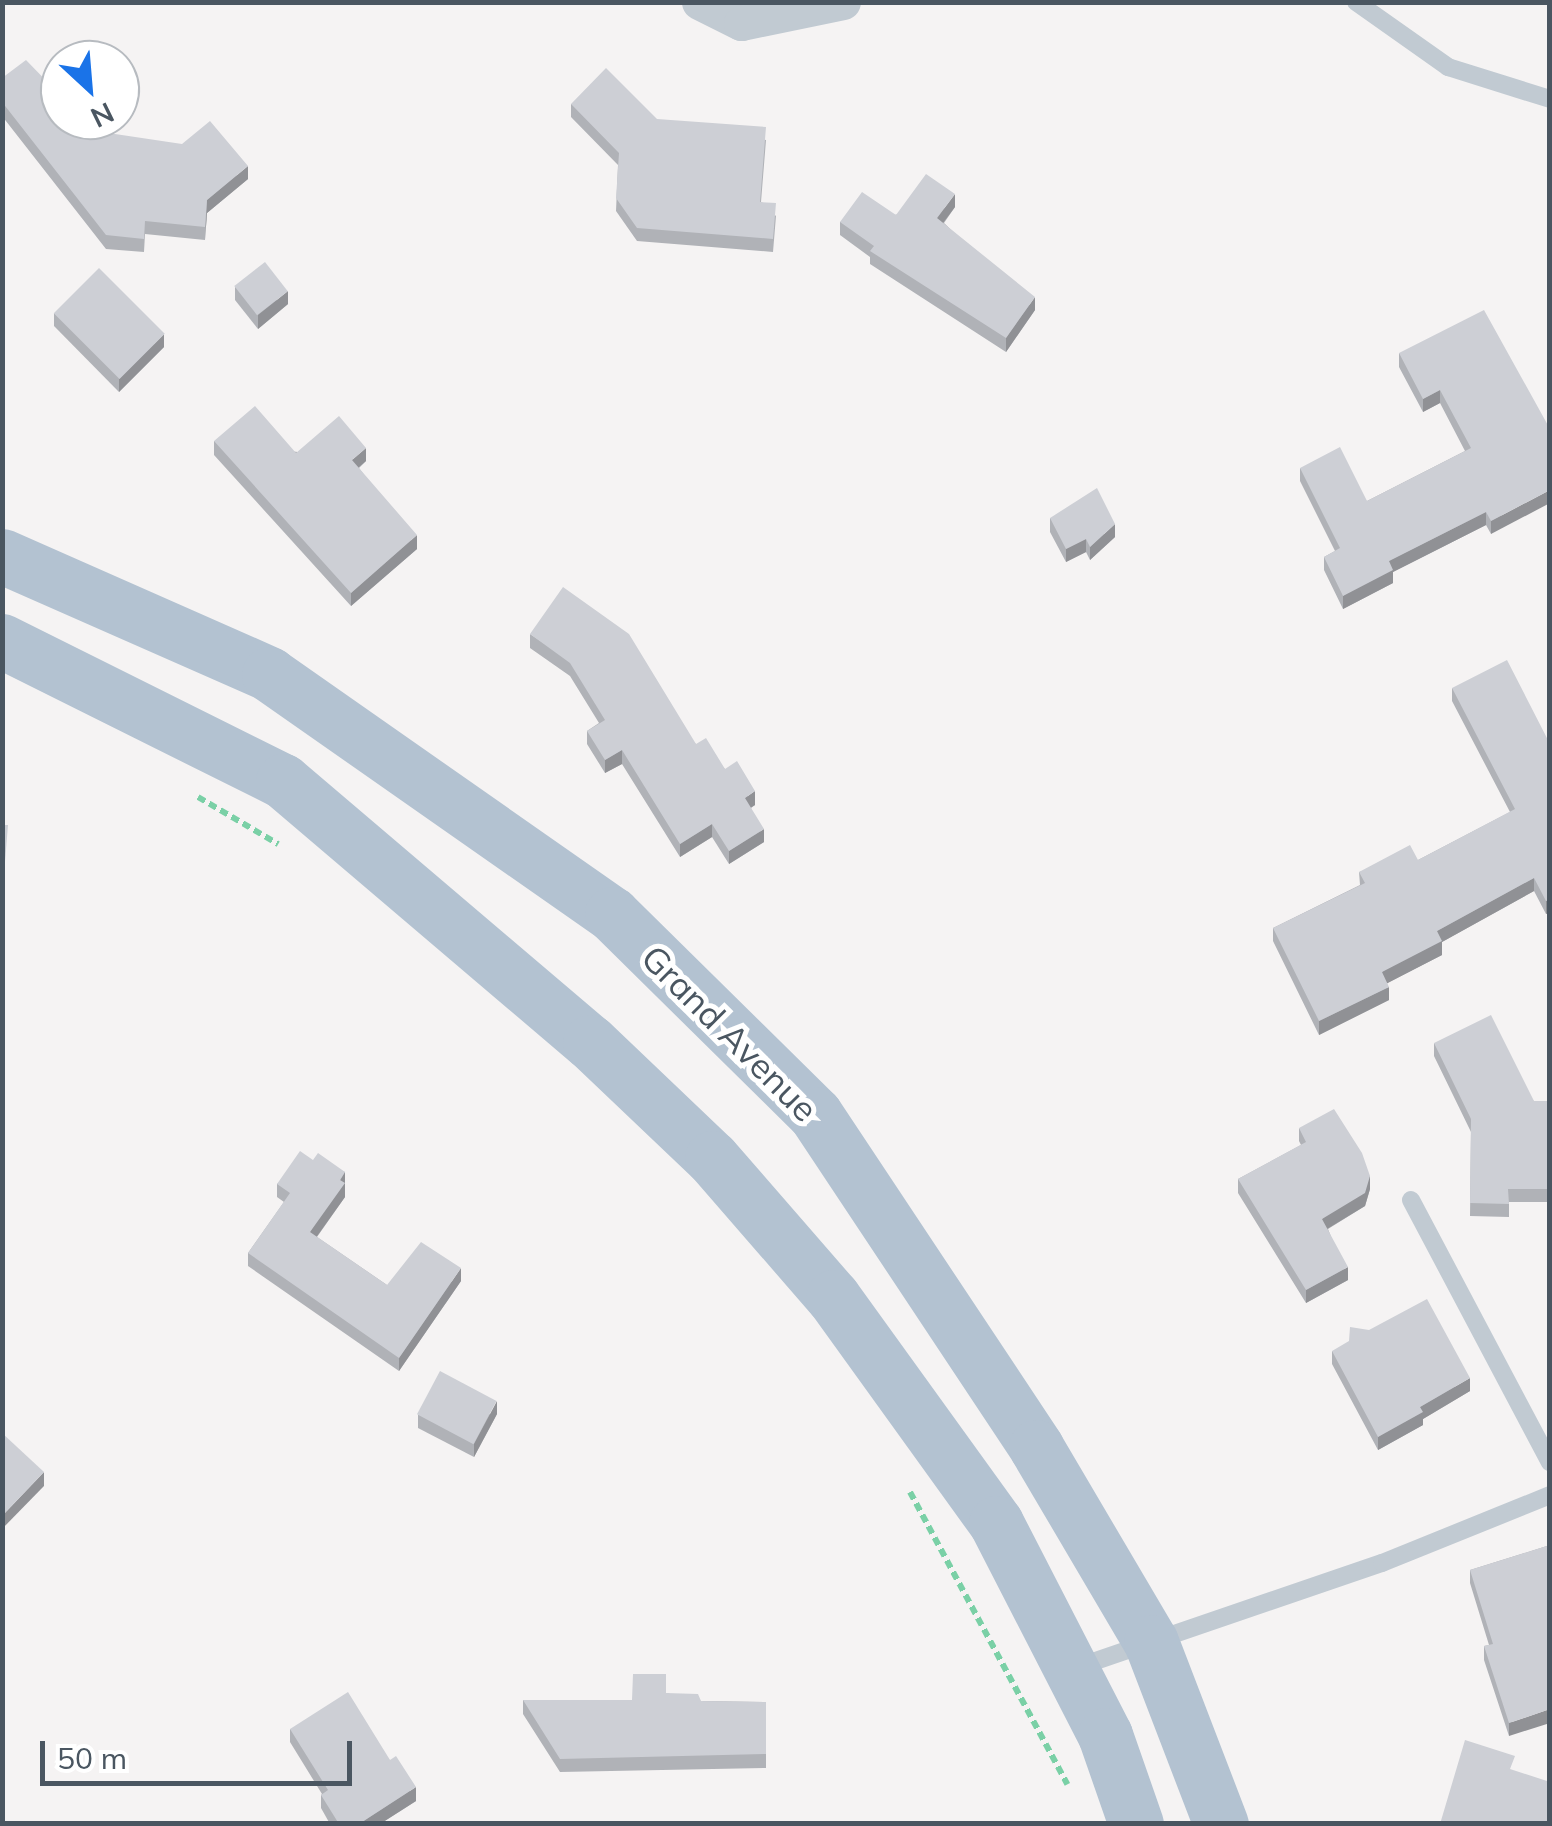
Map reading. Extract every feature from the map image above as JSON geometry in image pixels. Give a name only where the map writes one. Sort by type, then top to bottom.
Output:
[{"type":"main road","name":"Grand Avenue","points":[[2,556],[268,674],[612,914],[815,1114],[1036,1446],[1151,1642],[1221,1824]]},
{"type":"main road","points":[[2,641],[282,780],[590,1042],[712,1158],[833,1297],[996,1523],[1068,1670],[1105,1735],[1136,1824]]},
{"type":"street","points":[[698,2],[741,23],[843,2]]},
{"type":"lane","points":[[1356,2],[1448,66],[1550,99]]},
{"type":"lane","points":[[1412,1200],[1550,1462]]},
{"type":"lane","points":[[1068,1670],[1382,1562],[1550,1495]]},
{"type":"path","points":[[181,787],[292,854]]},
{"type":"path","points":[[903,1480],[1045,1734],[1075,1802]]},
{"type":"building","points":[[26,60],[40,74],[40,140],[140,138],[182,144],[210,121],[248,166],[207,200],[205,227],[145,221],[144,239],[106,235],[2,102],[2,78]]},
{"type":"building","points":[[606,68],[657,119],[766,127],[760,202],[776,203],[773,239],[637,228],[616,198],[619,153],[571,104]]},
{"type":"building","points":[[926,174],[955,194],[937,218],[1035,297],[1006,338],[870,251],[874,246],[840,222],[862,192],[896,215]]},
{"type":"building","points":[[265,262],[288,291],[257,315],[234,286]]},
{"type":"building","points":[[99,268],[165,334],[120,379],[54,313]]},
{"type":"building","points":[[1484,310],[1550,429],[1550,490],[1491,521],[1486,512],[1389,561],[1393,570],[1343,596],[1324,557],[1340,548],[1300,468],[1340,447],[1367,501],[1471,448],[1440,390],[1423,399],[1399,353]]},
{"type":"building","points":[[255,406],[296,453],[339,416],[366,448],[352,460],[417,535],[351,593],[214,441]]},
{"type":"building","points":[[1097,488],[1115,524],[1090,547],[1086,539],[1066,549],[1050,518]]},
{"type":"building","points":[[563,587],[629,634],[696,744],[706,738],[725,769],[737,761],[755,791],[745,798],[764,829],[729,851],[712,824],[680,844],[622,750],[605,760],[587,731],[605,720],[570,663],[530,634]]},
{"type":"building","points":[[1507,660],[1550,744],[1550,899],[1546,901],[1534,878],[1437,931],[1442,941],[1382,972],[1389,987],[1319,1021],[1273,928],[1365,883],[1359,872],[1410,845],[1418,860],[1515,809],[1452,688]]},
{"type":"building","points":[[2,825],[8,825],[4,874],[2,874]]},
{"type":"building","points":[[1491,1015],[1534,1101],[1550,1101],[1550,1189],[1508,1189],[1509,1204],[1470,1203],[1471,1119],[1434,1043]]},
{"type":"building","points":[[1334,1109],[1362,1153],[1370,1176],[1365,1193],[1322,1219],[1348,1267],[1306,1290],[1238,1179],[1306,1142],[1299,1128]]},
{"type":"building","points":[[300,1151],[313,1160],[318,1153],[345,1172],[340,1180],[345,1183],[310,1232],[387,1285],[421,1242],[461,1268],[399,1358],[248,1253],[290,1193],[277,1184]]},
{"type":"building","points":[[1427,1299],[1470,1378],[1420,1407],[1423,1412],[1378,1437],[1332,1351],[1349,1341],[1350,1327],[1369,1330]]},
{"type":"building","points":[[440,1371],[497,1401],[474,1444],[417,1414]]},
{"type":"building","points":[[2,1433],[44,1472],[2,1516]]},
{"type":"building","points":[[1550,1545],[1550,1709],[1509,1723],[1484,1646],[1493,1644],[1470,1570]]},
{"type":"building","points":[[633,1674],[666,1674],[666,1693],[698,1694],[701,1701],[766,1702],[766,1754],[560,1759],[523,1700],[632,1700]]},
{"type":"building","points":[[348,1692],[390,1760],[396,1756],[416,1787],[359,1824],[339,1824],[321,1795],[328,1790],[290,1729]]},
{"type":"building","points":[[1465,1740],[1515,1756],[1510,1769],[1547,1781],[1550,1824],[1440,1824]]}]
